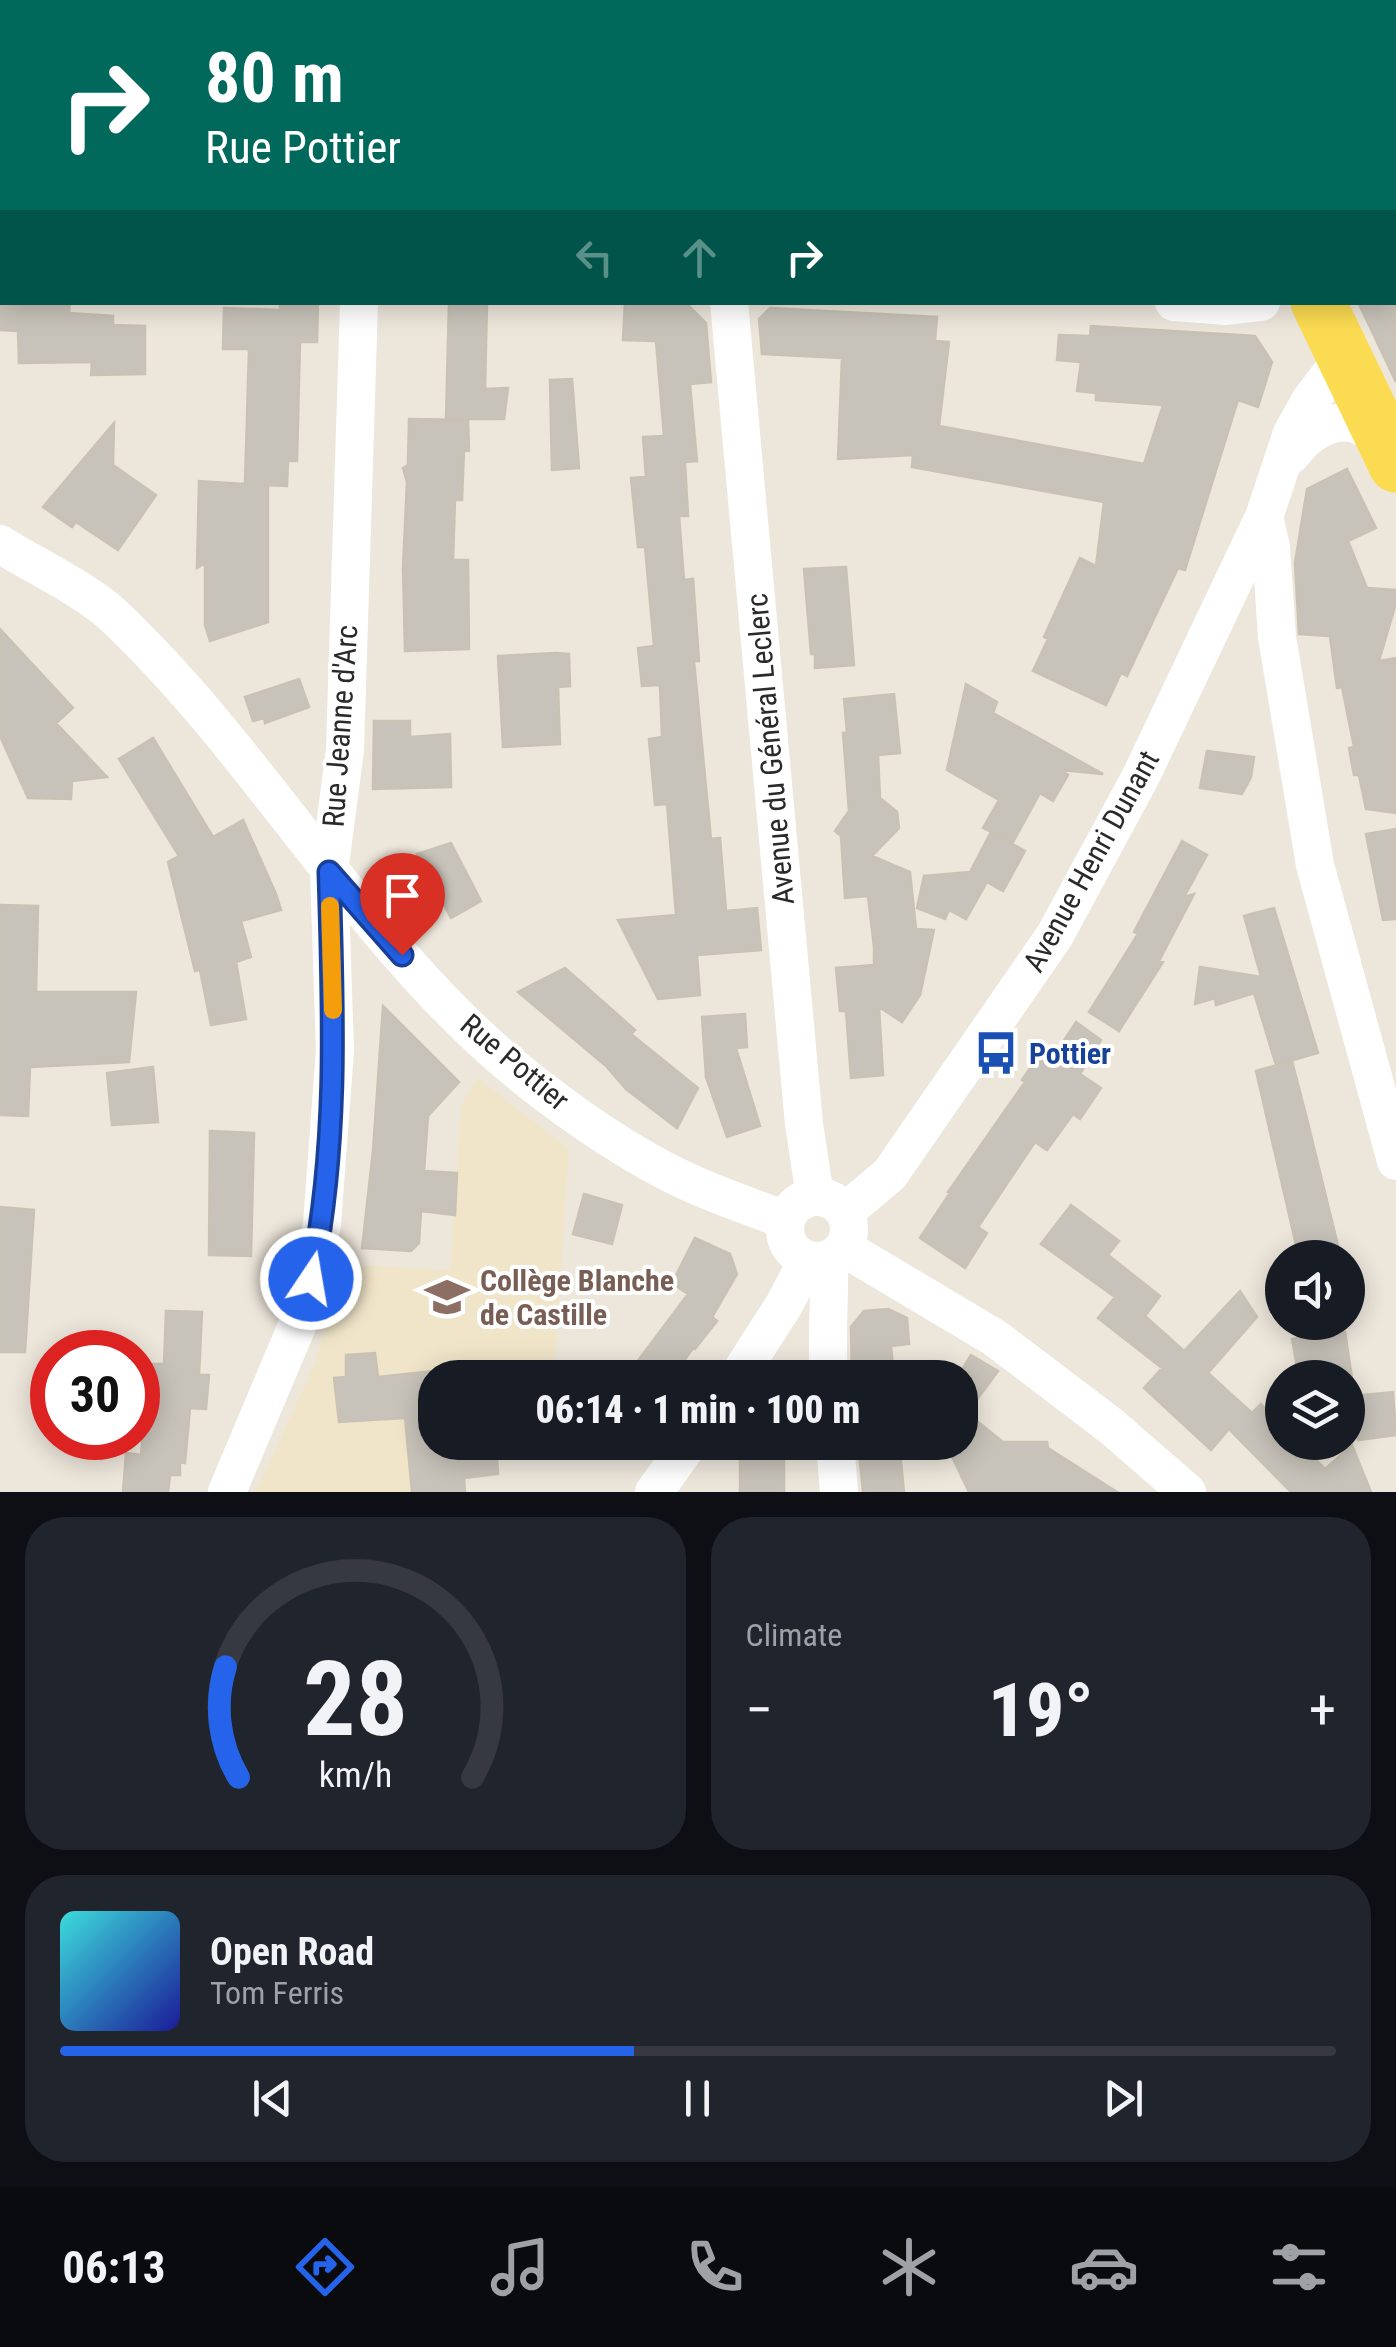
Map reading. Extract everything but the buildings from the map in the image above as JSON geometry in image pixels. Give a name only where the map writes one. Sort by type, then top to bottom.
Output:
[{"type":"main road","points":[[1319,305],[1390,453]]},
{"type":"street","name":"Rue Jeanne d'Arc","points":[[227,1492],[305,1306],[322,1224],[335,1050],[329,872],[345,750],[359,305]]},
{"type":"street","name":"Avenue du Général Leclerc","points":[[729,305],[804,1124],[828,1235],[827,1360]]},
{"type":"street","name":"Avenue Henri Dunant","points":[[749,1360],[828,1235],[890,1174],[1056,935],[1141,776],[1264,518],[1292,433],[1344,356]]},
{"type":"street","name":"Avenue Henri Dunant","points":[[1277,473],[1301,442],[1325,425],[1354,424],[1390,453]]},
{"type":"street","points":[[1264,518],[1271,548],[1277,637],[1315,864],[1396,1160]]},
{"type":"street","name":"Rue Pottier","points":[[0,544],[112,614],[216,723],[329,872],[426,983],[472,1029],[611,1138],[685,1181],[785,1220],[802,1199],[828,1235]]},
{"type":"street","points":[[828,1235],[995,1338],[1111,1426],[1188,1492]]},
{"type":"street","points":[[654,1492],[677,1460]]},
{"type":"street","points":[[836,1460],[839,1492]]},
{"type":"shaded area","name":"Collège Blanche de Castille","points":[[478,1078],[569,1149],[555,1360],[418,1360],[418,1460],[446,1460],[465,1492],[256,1492],[316,1361],[342,1264],[450,1270],[461,1105]]},
{"type":"slow traffic","points":[[330,906],[333,1010]]},
{"type":"place","name":"Pottier","points":[[996,1053]]},
{"type":"place","name":"Collège Blanche de Castille","points":[[447,1297]]},
{"type":"route","points":[[311,1279],[322,1224],[335,1050],[329,872],[402,955]]}]
